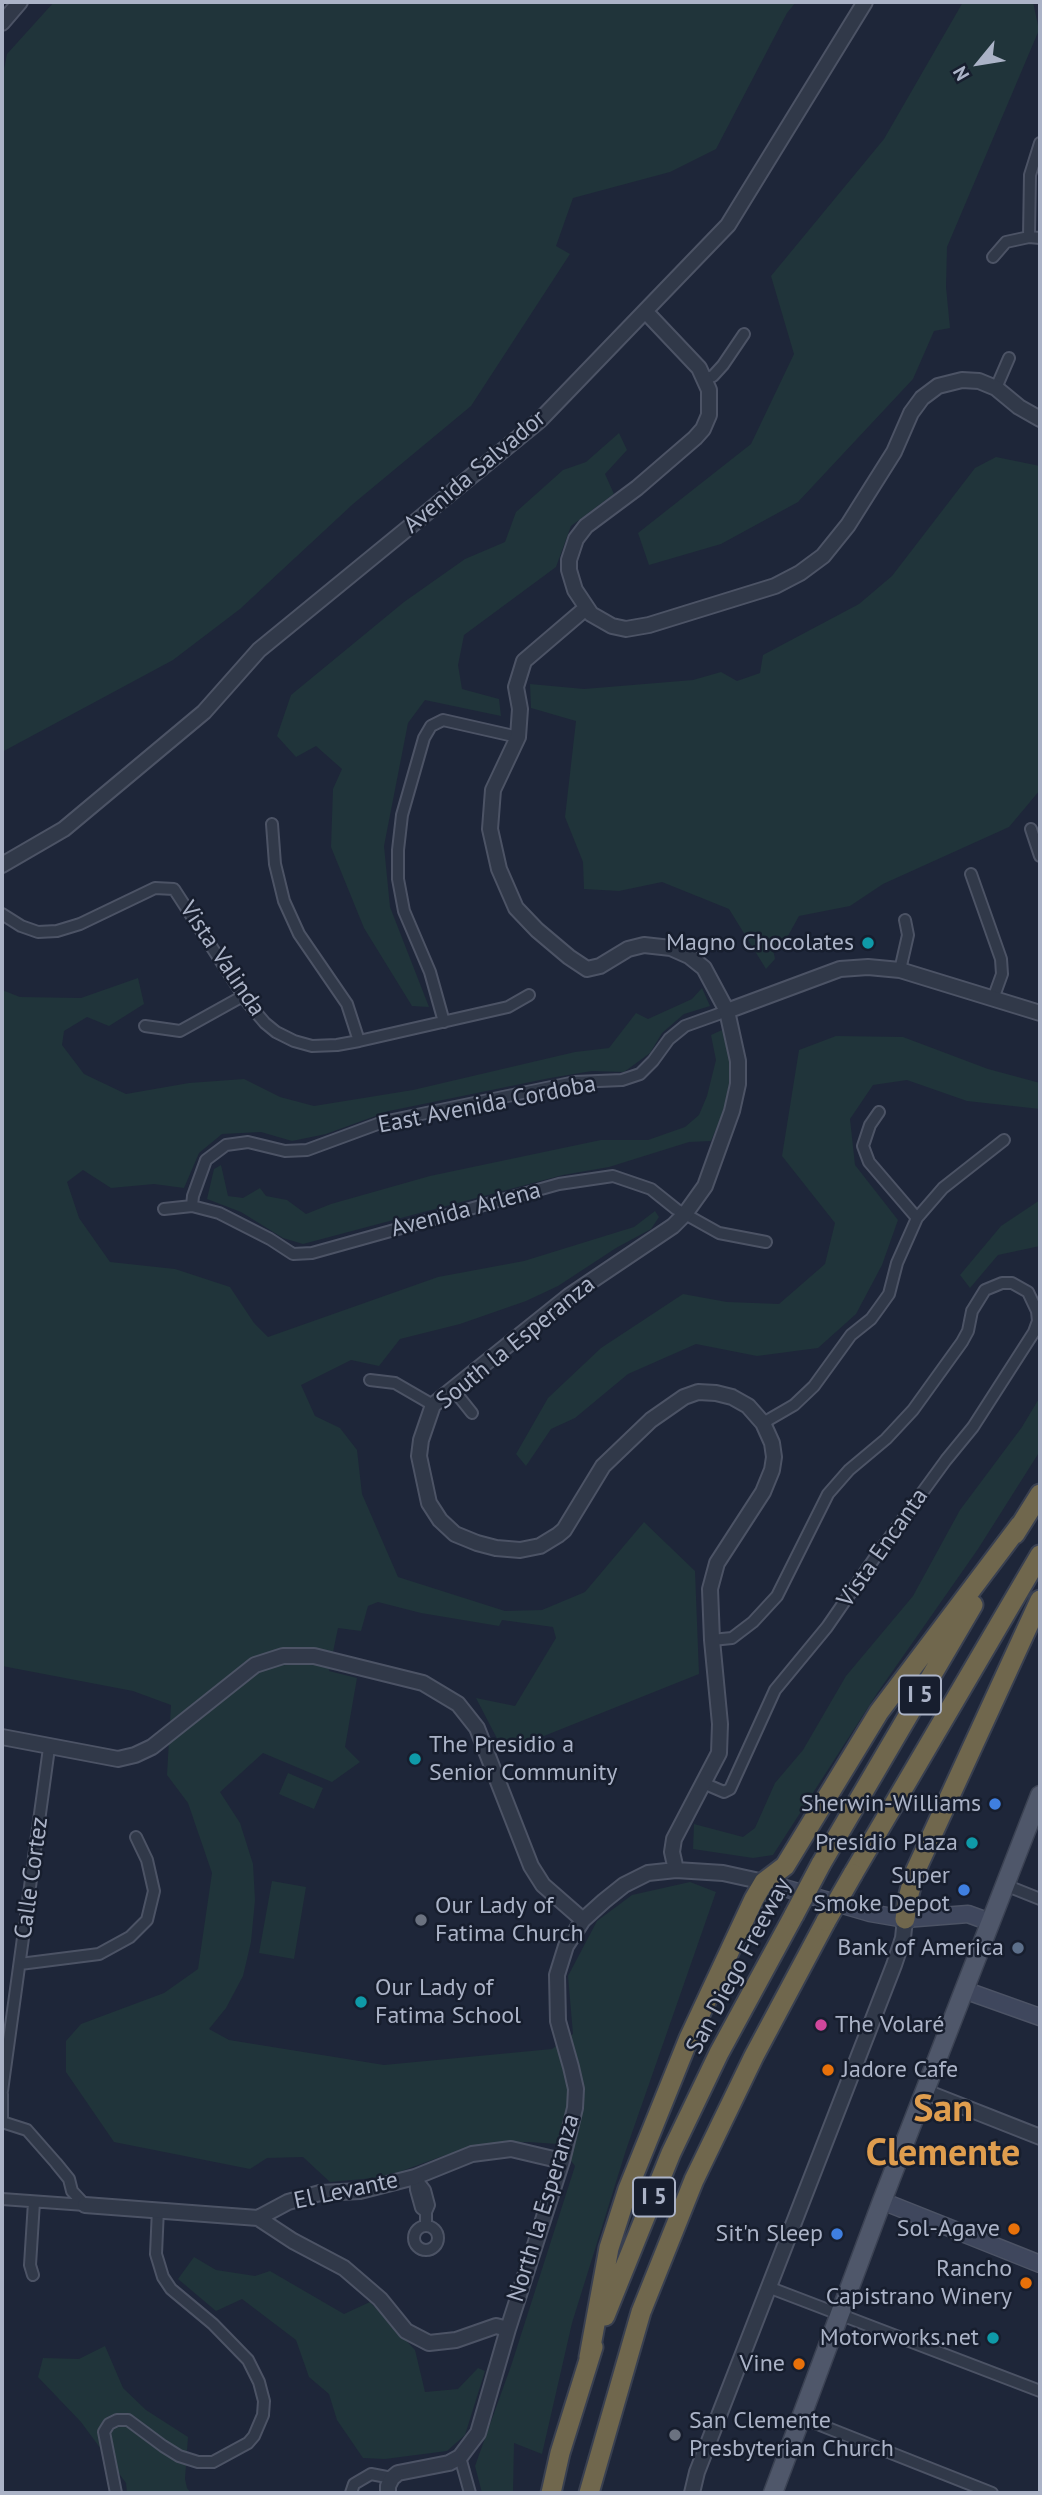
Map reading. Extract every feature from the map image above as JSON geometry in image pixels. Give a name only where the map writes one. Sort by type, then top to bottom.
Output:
[{"type":"highway","name":"San Diego Freeway","points":[[551,2493],[589,2357],[671,2153],[719,2053],[821,1864],[1040,1494]]},
{"type":"highway","points":[[589,2357],[609,2248],[628,2189],[692,2032],[764,1882],[785,1866],[879,1712],[1020,1525]]},
{"type":"highway","name":"I 5","points":[[589,2493],[641,2312],[694,2179],[754,2056],[826,1921],[1040,1555]]},
{"type":"highway","points":[[905,1919],[915,1872],[1040,1600]]},
{"type":"main road","points":[[773,2493],[882,2201],[1040,1795]]},
{"type":"main road","points":[[764,1882],[870,1913],[905,1919],[968,1914],[990,1922]]},
{"type":"main road","points":[[964,1990],[1040,2017]]},
{"type":"main road","points":[[882,2201],[1040,2264]]},
{"type":"street","points":[[2,23],[20,2]]},
{"type":"street","name":"Avenida Salvador","points":[[2,865],[64,829],[204,712],[259,650],[540,420],[728,225],[865,2]]},
{"type":"street","points":[[993,257],[1006,242],[1035,237],[1030,175],[1040,143]]},
{"type":"street","points":[[646,312],[699,368],[705,379],[710,401],[709,415],[703,429],[695,438],[637,488],[586,526],[576,539],[569,570],[575,590],[586,608],[602,622],[612,626],[636,628],[775,586],[800,573],[823,556],[848,525],[894,452],[911,413],[922,398],[938,386],[962,380],[979,381],[996,388],[1019,407],[1040,419]]},
{"type":"street","points":[[705,379],[713,376],[723,365],[744,334]]},
{"type":"street","points":[[996,388],[1009,358]]},
{"type":"street","points":[[444,1022],[430,972],[404,911],[398,879],[402,815],[424,738],[431,726],[443,720],[518,737],[520,709],[516,687],[524,661],[586,608]]},
{"type":"street","name":"South la Esperanza","points":[[518,737],[493,790],[490,829],[499,869],[516,908],[553,944],[587,969],[600,966],[628,949],[644,945],[671,948],[704,968],[727,1011],[738,1061],[738,1084],[732,1111],[705,1186],[685,1214],[673,1226],[569,1296],[433,1405],[421,1440],[419,1456],[429,1503],[440,1520],[455,1534],[496,1548],[520,1550],[540,1546],[564,1530],[603,1466],[651,1420],[684,1396],[698,1392],[732,1397],[748,1406],[763,1423],[772,1443],[772,1470],[763,1492],[717,1563],[710,1589],[719,1753],[674,1839],[672,1852],[676,1870]]},
{"type":"street","points":[[272,824],[275,864],[284,901],[299,934],[347,1003],[359,1041]]},
{"type":"street","points":[[1031,829],[1040,856]]},
{"type":"street","points":[[971,874],[1001,959],[1002,974],[993,999]]},
{"type":"street","name":"Vista Valinda","points":[[2,914],[37,932],[57,931],[80,924],[155,888],[174,889],[243,996],[265,1023],[294,1041],[312,1046],[359,1041],[508,1007],[529,995]]},
{"type":"street","points":[[900,970],[908,935],[905,920]]},
{"type":"street","name":"East Avenida Cordoba","points":[[192,1206],[206,1160],[226,1144],[248,1142],[285,1151],[307,1150],[383,1122],[575,1082],[622,1080],[640,1074],[669,1039],[685,1026],[839,969],[867,967],[900,970],[1040,1013]]},
{"type":"street","points":[[145,1026],[180,1031],[243,996]]},
{"type":"street","points":[[879,1112],[870,1125],[863,1146],[869,1162],[917,1218]]},
{"type":"street","points":[[763,1423],[794,1405],[814,1386],[851,1335],[871,1320],[889,1294],[897,1263],[917,1218],[943,1188],[1004,1140]]},
{"type":"street","name":"Avenida Arlena","points":[[164,1209],[192,1206],[219,1213],[293,1254],[312,1253],[559,1184],[613,1176],[651,1189],[685,1214],[719,1233],[766,1242]]},
{"type":"street","name":"Vista Encanta","points":[[703,1783],[724,1792],[730,1789],[775,1690],[827,1627],[946,1460],[973,1427],[1034,1332],[1038,1321],[1028,1292],[1013,1283],[1002,1283],[985,1290],[972,1311],[968,1331],[962,1342],[913,1410],[886,1439],[849,1470],[828,1494],[777,1596],[753,1622],[732,1638],[712,1640]]},
{"type":"street","points":[[370,1380],[395,1383],[433,1405]]},
{"type":"street","points":[[452,1388],[472,1413]]},
{"type":"street","points":[[2,1737],[118,1759],[135,1755],[152,1747],[255,1665],[283,1656],[314,1656],[423,1683],[458,1704],[477,1728],[531,1866],[543,1885],[583,1920]]},
{"type":"street","name":"Calle Cortez","points":[[2,2120],[2,2092],[49,1748]]},
{"type":"street","points":[[20,1964],[99,1954],[130,1937],[147,1920],[154,1891],[147,1860],[136,1837]]},
{"type":"street","name":"North la Esperanza","points":[[460,2458],[478,2433],[574,2118],[576,2089],[558,2021],[557,1975],[566,1946],[583,1920],[625,1885],[648,1874],[676,1870],[723,1873],[764,1882]]},
{"type":"street","points":[[1005,1885],[1040,1899]]},
{"type":"street","points":[[692,2493],[697,2472],[888,1979],[903,1938],[905,1919]]},
{"type":"street","points":[[926,2092],[1040,2137]]},
{"type":"street","points":[[2,2120],[27,2130],[63,2171],[69,2179],[72,2191],[85,2205]]},
{"type":"street","name":"El Levante","points":[[258,2218],[279,2206],[320,2193],[360,2191],[415,2177],[472,2154],[511,2149],[562,2161]]},
{"type":"street","points":[[415,2177],[429,2204],[426,2225]]},
{"type":"street","points":[[2,2199],[258,2218],[293,2241],[344,2268],[380,2299],[406,2331],[429,2343],[456,2340],[496,2326],[508,2329]]},
{"type":"street","points":[[33,2275],[30,2265],[34,2202]]},
{"type":"street","points":[[278,2230],[276,2216],[279,2206]]},
{"type":"street","points":[[116,2493],[104,2432],[117,2420],[128,2420],[179,2456],[198,2462],[214,2462],[248,2443],[263,2416],[264,2402],[259,2382],[248,2360],[213,2324],[171,2289],[163,2277],[156,2255],[158,2209]]},
{"type":"street","points":[[768,2287],[1040,2391]]},
{"type":"street","points":[[800,2417],[992,2493]]},
{"type":"street","points":[[388,2493],[392,2478],[398,2473],[441,2466],[460,2458],[470,2493]]},
{"type":"street","points":[[351,2493],[354,2484],[371,2474],[392,2478]]},
{"type":"shaded area","points":[[54,2],[796,2],[787,13],[716,149],[670,172],[573,198],[556,246],[570,254],[471,406],[353,504],[240,609],[173,660],[2,752],[2,80],[7,54]]},
{"type":"shaded area","points":[[963,2],[1033,2],[1039,30],[947,247],[946,287],[950,328],[934,331],[913,379],[798,502],[721,544],[649,565],[638,533],[751,444],[794,354],[771,276],[884,139]]},
{"type":"shaded area","points":[[619,433],[627,450],[605,474],[614,494],[571,526],[556,567],[464,635],[458,665],[462,689],[499,699],[501,716],[425,700],[408,723],[384,846],[390,907],[429,1007],[412,1006],[364,928],[331,847],[333,789],[342,769],[316,746],[296,757],[277,736],[291,695],[404,602],[465,559],[505,542],[516,512],[563,470],[586,462]]},
{"type":"shaded area","points":[[996,457],[1040,466],[1040,790],[1009,827],[883,884],[850,906],[799,916],[784,943],[773,949],[775,959],[766,969],[729,909],[662,882],[619,891],[584,889],[583,862],[565,817],[576,721],[531,708],[530,684],[584,689],[693,680],[721,672],[737,681],[760,673],[763,655],[859,604],[892,576],[975,468]]},
{"type":"shaded area","points":[[138,978],[144,1004],[109,1026],[87,1017],[64,1031],[62,1045],[84,1074],[126,1094],[189,1083],[244,1079],[280,1097],[314,1106],[413,1090],[575,1052],[609,1048],[636,1013],[648,1019],[692,999],[702,988],[710,1006],[684,1014],[662,1033],[650,1053],[624,1072],[592,1071],[389,1111],[326,1134],[292,1141],[261,1132],[222,1134],[199,1153],[184,1188],[154,1184],[111,1188],[83,1170],[67,1182],[79,1218],[110,1262],[175,1269],[230,1287],[254,1323],[268,1337],[438,1277],[524,1261],[634,1227],[655,1211],[659,1217],[651,1229],[558,1286],[526,1301],[460,1324],[400,1339],[379,1366],[351,1360],[301,1385],[315,1416],[340,1428],[357,1450],[362,1494],[398,1577],[505,1611],[542,1610],[585,1592],[644,1522],[695,1571],[699,1674],[504,1752],[476,1698],[515,1706],[556,1638],[553,1627],[502,1620],[499,1626],[421,1613],[378,1602],[368,1606],[361,1631],[338,1628],[329,1671],[357,1678],[345,1747],[360,1762],[332,1782],[263,1753],[220,1792],[240,1823],[253,1864],[255,1900],[251,1942],[243,1976],[226,2008],[209,2029],[229,2040],[384,2065],[552,2049],[573,2034],[568,1976],[597,1921],[632,1895],[690,1882],[716,1892],[626,2150],[572,2323],[542,2454],[514,2443],[513,2493],[482,2493],[475,2466],[511,2366],[575,2166],[558,2144],[486,2144],[385,2177],[330,2182],[303,2157],[267,2158],[250,2169],[114,2142],[66,2072],[66,2041],[81,2024],[164,1993],[198,1969],[212,1873],[188,1803],[167,1775],[171,1705],[133,1691],[2,1666],[2,990],[20,997],[81,998]]},
{"type":"shaded area","points":[[722,1030],[729,1056],[730,1079],[724,1110],[711,1141],[689,1142],[609,1167],[563,1175],[303,1244],[283,1238],[241,1212],[207,1199],[214,1169],[221,1165],[228,1196],[243,1198],[260,1188],[266,1196],[287,1200],[306,1214],[331,1204],[430,1176],[601,1140],[648,1140],[685,1127],[699,1115],[716,1060],[711,1035]]},
{"type":"shaded area","points":[[836,1036],[903,1037],[988,1069],[1040,1083],[1040,1109],[967,1101],[907,1080],[873,1085],[850,1119],[855,1165],[898,1220],[882,1265],[856,1314],[818,1348],[757,1356],[696,1344],[628,1374],[575,1418],[551,1429],[526,1466],[516,1454],[548,1398],[601,1348],[683,1294],[727,1302],[779,1304],[825,1264],[835,1223],[782,1156],[799,1050]]},
{"type":"shaded area","points":[[1040,1200],[1040,1246],[998,1255],[970,1288],[960,1275],[1001,1226]]},
{"type":"shaded area","points":[[1040,1397],[1040,1451],[978,1549],[878,1692],[773,1855],[753,1858],[693,1849],[694,1824],[743,1837],[755,1828],[775,1783],[803,1750],[846,1676],[913,1596],[960,1510],[1022,1427]]},
{"type":"shaded area","points":[[288,1773],[323,1788],[314,1809],[279,1794]]},
{"type":"shaded area","points":[[272,1881],[306,1887],[294,1959],[259,1953]]},
{"type":"shaded area","points":[[194,2257],[216,2270],[255,2276],[270,2271],[344,2314],[370,2302],[415,2350],[425,2392],[458,2389],[478,2368],[485,2371],[465,2435],[447,2451],[385,2459],[363,2458],[337,2420],[329,2394],[309,2377],[296,2340],[242,2299],[216,2311],[178,2279]]},
{"type":"shaded area","points":[[105,2346],[123,2388],[146,2410],[188,2437],[185,2479],[191,2493],[127,2493],[126,2483],[81,2422],[38,2377],[43,2358],[79,2359]]},
{"type":"place","name":"Magno Chocolates","points":[[868,943]]},
{"type":"place","name":"The Presidio a Senior Community","points":[[415,1759]]},
{"type":"place","name":"Sherwin-Williams","points":[[995,1804]]},
{"type":"place","name":"Presidio Plaza","points":[[972,1843]]},
{"type":"place","name":"Super Smoke Depot","points":[[964,1890]]},
{"type":"place","name":"Our Lady of Fatima Church","points":[[421,1920]]},
{"type":"place","name":"Bank of America","points":[[1018,1948]]},
{"type":"place","name":"Our Lady of Fatima School","points":[[361,2002]]},
{"type":"place","name":"The Volaré","points":[[821,2025]]},
{"type":"place","name":"Jadore Cafe","points":[[828,2070]]},
{"type":"place","name":"Sol-Agave","points":[[1014,2229]]},
{"type":"place","name":"Sit'n Sleep","points":[[837,2234]]},
{"type":"place","name":"Rancho Capistrano Winery","points":[[1026,2283]]},
{"type":"place","name":"Motorworks.net","points":[[993,2338]]},
{"type":"place","name":"Vine","points":[[799,2364]]},
{"type":"place","name":"San Clemente Presbyterian Church","points":[[675,2435]]},
{"type":"district","name":"San Clemente","points":[[943,2132]]}]
